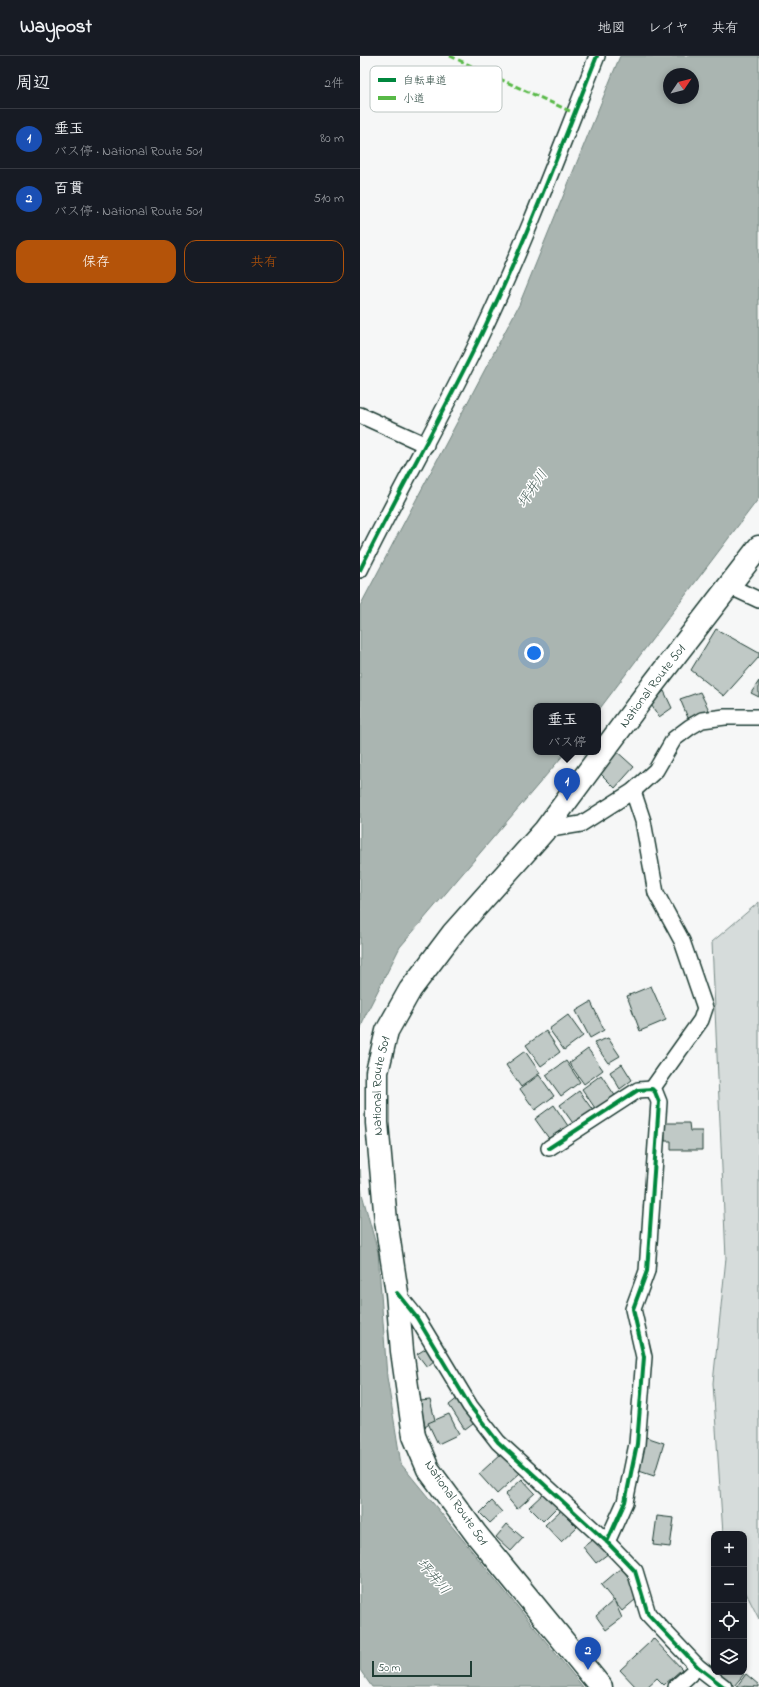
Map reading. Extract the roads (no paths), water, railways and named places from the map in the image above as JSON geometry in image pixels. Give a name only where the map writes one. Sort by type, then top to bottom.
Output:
[{"type":"highway","name":"National Route 501","points":[[601,754],[759,547]]},
{"type":"highway","name":"National Route 501","points":[[601,755],[545,830],[453,933],[410,990],[387,1031],[377,1072],[377,1123],[386,1221],[397,1293],[402,1351],[414,1436],[428,1469],[476,1534],[601,1687]]},
{"type":"street","points":[[360,570],[426,445],[483,332],[534,215],[597,56]]},
{"type":"street","points":[[360,415],[426,445]]},
{"type":"street","points":[[729,586],[759,600]]},
{"type":"street","points":[[545,830],[581,824],[632,791],[656,770],[674,739],[702,720],[724,717],[759,717]]},
{"type":"street","points":[[632,791],[643,821],[656,893],[682,941],[705,1008],[701,1020],[652,1089]]},
{"type":"street","points":[[548,1148],[638,1090],[652,1089]]},
{"type":"street","points":[[607,1542],[625,1502],[637,1444],[644,1357],[633,1309],[647,1271],[659,1102],[655,1092],[652,1089]]},
{"type":"street","points":[[397,1293],[417,1318],[470,1406],[498,1442],[607,1542],[635,1571],[648,1614],[698,1667],[724,1687]]},
{"type":"street","points":[[676,1687],[698,1667]]},
{"type":"water","name":"坪井川","points":[[620,56],[759,56],[759,498],[601,707],[601,703],[533,703],[533,755],[563,755],[400,947],[365,1016],[360,1031],[360,606],[519,305]]},
{"type":"water","name":"坪井川","points":[[360,1169],[362,1194],[378,1252],[387,1377],[401,1464],[583,1687],[372,1687],[360,1670]]},
{"type":"place","name":"垂玉","points":[[567,801]]},
{"type":"place","name":"百貫","points":[[588,1670]]}]
